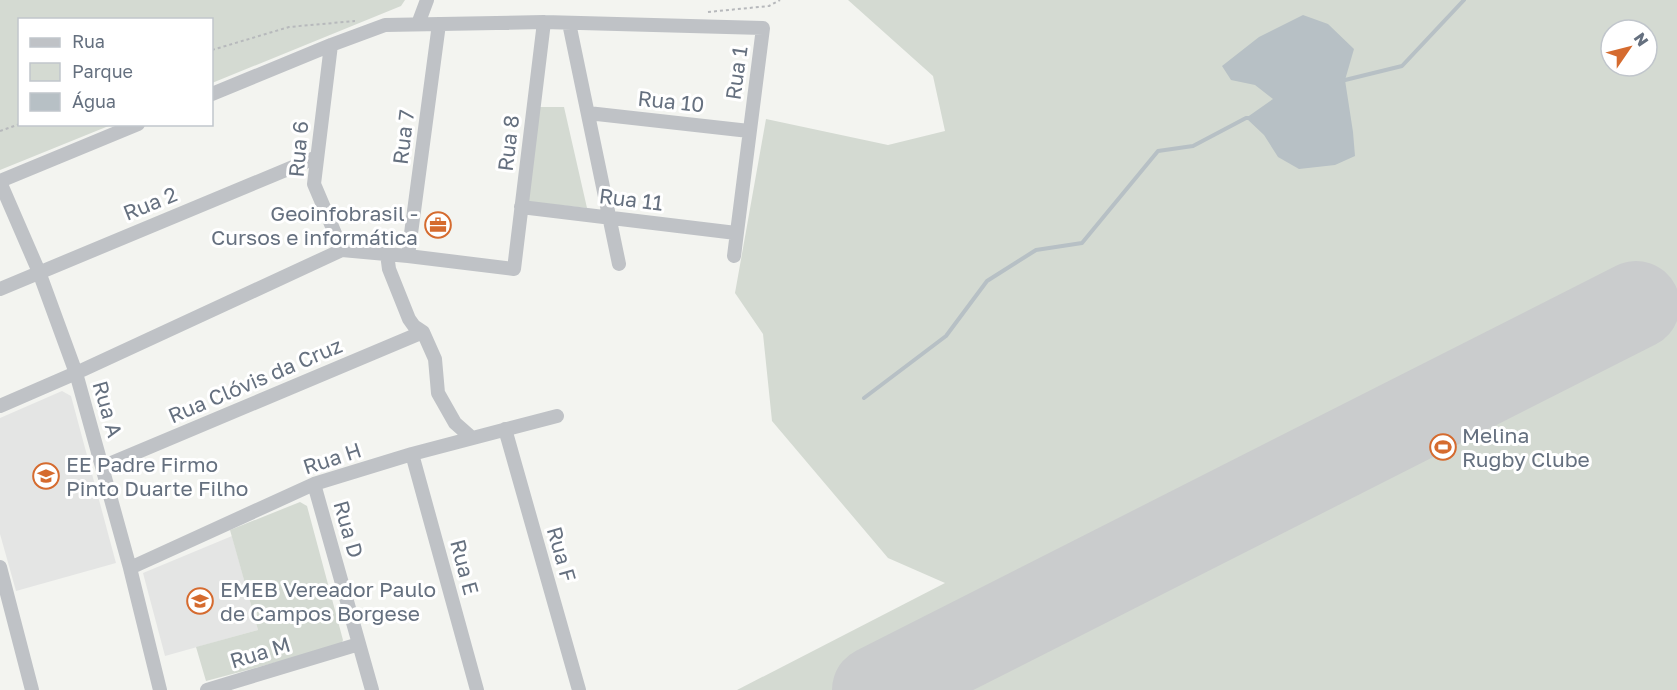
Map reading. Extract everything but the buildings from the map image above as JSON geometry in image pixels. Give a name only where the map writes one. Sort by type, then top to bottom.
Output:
[{"type":"street","points":[[418,24],[426,0]]},
{"type":"street","name":"Rua 1","points":[[213,94],[385,25],[544,22],[763,28],[734,256]]},
{"type":"street","name":"Rua 8","points":[[408,256],[514,269],[544,22]]},
{"type":"street","points":[[569,23],[619,264]]},
{"type":"street","name":"Rua 7","points":[[408,256],[439,24]]},
{"type":"street","name":"Rua 6","points":[[331,45],[314,184],[342,250]]},
{"type":"street","name":"Rua 10","points":[[588,113],[749,131]]},
{"type":"street","points":[[0,182],[133,126]]},
{"type":"street","name":"Rua 2","points":[[0,289],[317,157]]},
{"type":"street","name":"Rua A","points":[[0,182],[39,272],[76,373],[130,568],[160,690]]},
{"type":"street","name":"Rua 11","points":[[521,207],[736,233]]},
{"type":"street","points":[[0,406],[342,250],[408,256]]},
{"type":"street","points":[[387,254],[389,269],[409,319],[423,332],[435,359],[438,393],[455,423],[472,438]]},
{"type":"street","name":"Rua Clóvis da Cruz","points":[[102,467],[423,332]]},
{"type":"street","name":"Rua H","points":[[130,568],[314,484],[412,454],[557,416]]},
{"type":"street","name":"Rua F","points":[[505,429],[579,690]]},
{"type":"street","name":"Rua E","points":[[412,454],[477,690]]},
{"type":"street","name":"Rua D","points":[[314,484],[372,690]]},
{"type":"street","points":[[0,567],[32,690]]},
{"type":"street","name":"Rua M","points":[[207,690],[359,644]]},
{"type":"path","points":[[0,131],[18,125]]},
{"type":"shaded area","name":"EE Padre Firmo Pinto Duarte Filho","points":[[62,391],[71,396],[116,563],[16,591],[0,534],[0,418]]},
{"type":"shaded area","name":"EMEB Vereador Paulo de Campos Borgese","points":[[232,536],[258,630],[165,656],[143,573]]},
{"type":"green space","points":[[0,0],[405,0],[401,6],[213,83],[213,18],[18,18],[18,126],[109,126],[0,170]]},
{"type":"green space","points":[[848,0],[1677,0],[1677,690],[737,690],[945,583],[888,558],[772,421],[763,334],[735,293],[766,119],[888,145],[945,131],[933,76]]},
{"type":"green space","points":[[538,107],[564,107],[587,208],[527,202]]},
{"type":"green space","points":[[300,502],[307,506],[343,640],[341,645],[206,681],[196,647],[258,630],[230,530]]},
{"type":"water","points":[[1303,15],[1328,24],[1354,49],[1345,80],[1355,156],[1335,165],[1299,169],[1278,157],[1264,135],[1246,118],[1273,99],[1255,85],[1231,80],[1222,66],[1259,37]]},
{"type":"waterway","points":[[1341,81],[1402,66],[1464,0]]},
{"type":"waterway","points":[[864,398],[946,336],[987,281],[1036,250],[1082,243],[1158,151],[1193,146],[1250,118]]},
{"type":"runway","points":[[876,690],[1636,305]]},
{"type":"place","name":"Geoinfobrasil - Cursos e informática","points":[[438,225]]},
{"type":"place","name":"Melina Rugby Clube","points":[[1443,447]]},
{"type":"place","name":"EE Padre Firmo Pinto Duarte Filho","points":[[46,476]]},
{"type":"place","name":"EMEB Vereador Paulo de Campos Borgese","points":[[200,601]]}]
